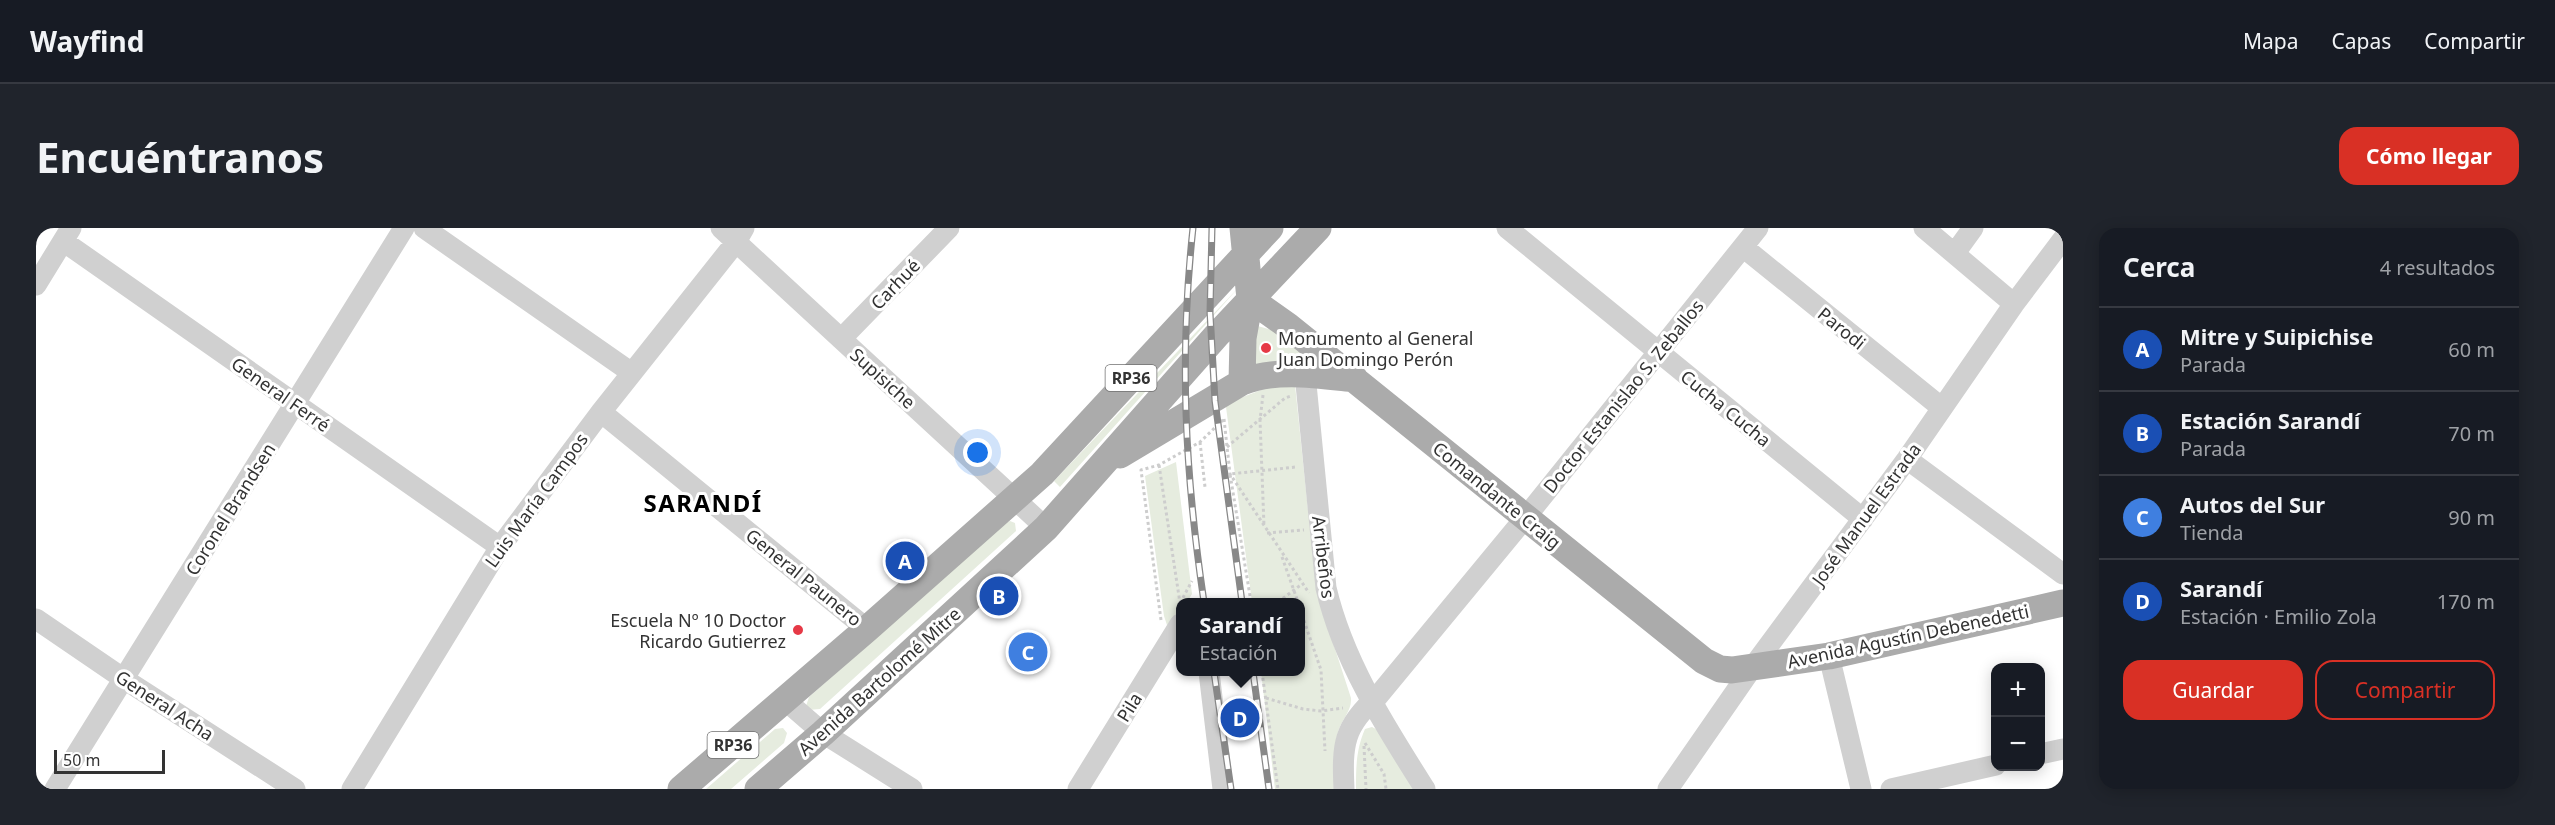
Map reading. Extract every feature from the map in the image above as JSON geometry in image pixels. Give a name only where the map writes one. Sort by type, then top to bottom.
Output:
[{"type":"main road","points":[[1243,228],[1250,299],[1244,338],[1253,393]]},
{"type":"main road","points":[[1246,255],[1250,228]]},
{"type":"main road","name":"RP36","points":[[681,789],[1042,474],[1270,228]]},
{"type":"main road","name":"Avenida Bartolomé Mitre","points":[[758,789],[823,733],[1046,528],[1250,299],[1318,228]]},
{"type":"main road","name":"Comandante Craig","points":[[1250,299],[1355,379],[1704,661],[1720,669],[1752,668]]},
{"type":"main road","points":[[1253,393],[1255,377],[1305,383],[1355,379]]},
{"type":"main road","points":[[1102,465],[1166,429],[1253,393]]},
{"type":"main road","name":"Avenida Agustín Debenedetti","points":[[1752,668],[1828,656],[2063,603]]},
{"type":"street","name":"Coronel Brandsen","points":[[55,789],[404,228]]},
{"type":"street","points":[[424,228],[632,373]]},
{"type":"street","name":"Carhué","points":[[841,339],[948,228]]},
{"type":"street","name":"Cucha Cucha","points":[[1507,228],[1863,519]]},
{"type":"street","name":"Doctor Estanislao S. Zeballos","points":[[1344,789],[1342,754],[1345,739],[1366,707],[1525,518],[1758,228]]},
{"type":"street","points":[[1924,228],[2014,304]]},
{"type":"street","points":[[1955,253],[1973,228]]},
{"type":"street","name":"Luis María Campos","points":[[351,789],[500,547],[632,373],[734,233]]},
{"type":"street","name":"Supisiche","points":[[734,233],[841,339],[1046,528]]},
{"type":"street","name":"General Ferré","points":[[67,235],[295,404],[500,547]]},
{"type":"street","points":[[36,285],[67,235]]},
{"type":"street","name":"José Manuel Estrada","points":[[1668,789],[1752,668],[1907,459],[2014,304],[2062,244]]},
{"type":"street","name":"Parodi","points":[[1743,247],[1942,408]]},
{"type":"street","name":"Arribeños","points":[[1305,383],[1326,588],[1332,613],[1366,707],[1425,789]]},
{"type":"street","name":"General Paunero","points":[[601,412],[867,629]]},
{"type":"street","points":[[1907,459],[2063,574]]},
{"type":"street","name":"General Acha","points":[[36,619],[124,679],[295,789]]},
{"type":"street","name":"Pila","points":[[1078,789],[1176,620]]},
{"type":"street","points":[[1828,656],[1861,789]]},
{"type":"street","points":[[1209,676],[1223,789]]},
{"type":"street","points":[[785,700],[823,733],[912,789]]},
{"type":"street","points":[[2045,753],[2063,749]]},
{"type":"street","points":[[1891,789],[1991,766]]},
{"type":"path","points":[[1227,447],[1305,383]]},
{"type":"path","points":[[1264,528],[1260,420],[1253,393],[1271,391]]},
{"type":"path","points":[[1176,619],[1163,627],[1141,470],[1159,465],[1200,442],[1223,419],[1233,413]]},
{"type":"path","points":[[1223,419],[1250,598]]},
{"type":"path","points":[[1200,442],[1205,487]]},
{"type":"path","points":[[1159,465],[1176,610]]},
{"type":"path","points":[[1230,474],[1313,466]]},
{"type":"path","points":[[1230,474],[1267,533],[1315,602]]},
{"type":"path","points":[[1267,533],[1320,528]]},
{"type":"path","points":[[1281,552],[1296,598]]},
{"type":"path","points":[[1185,598],[1192,581]]},
{"type":"path","points":[[1284,598],[1302,584]]},
{"type":"path","points":[[1305,624],[1321,670],[1326,755]]},
{"type":"path","points":[[1263,676],[1278,789]]},
{"type":"path","points":[[1266,698],[1303,709],[1323,711],[1366,707]]},
{"type":"path","points":[[1364,742],[1384,774],[1386,789]]},
{"type":"shaded area","points":[[1240,286],[1060,487],[1054,481]]},
{"type":"shaded area","points":[[1254,325],[1276,331],[1321,363],[1252,371]]},
{"type":"shaded area","points":[[1287,380],[1295,385],[1314,568],[1324,615],[1351,698],[1350,707],[1336,739],[1337,789],[1275,789],[1261,676],[1305,676],[1305,598],[1251,598],[1226,407],[1230,402]]},
{"type":"shaded area","points":[[1176,462],[1192,594],[1190,598],[1176,598],[1176,620],[1169,631],[1164,616],[1145,476]]},
{"type":"shaded area","points":[[1010,521],[1015,523],[1016,531],[820,709],[808,710],[806,706],[809,697]]},
{"type":"shaded area","points":[[1372,727],[1382,732],[1416,789],[1356,789],[1358,751],[1365,729]]},
{"type":"shaded area","points":[[783,728],[787,733],[784,743],[731,789],[706,789],[775,729]]},
{"type":"railway","points":[[1193,228],[1186,323],[1186,416],[1192,508],[1203,598]]},
{"type":"railway","points":[[1212,228],[1210,313],[1215,401],[1241,598]]},
{"type":"railway","points":[[1215,676],[1231,789]]},
{"type":"railway","points":[[1254,676],[1269,789]]},
{"type":"place","name":"Monumento al General Juan Domingo Perón","points":[[1266,348]]},
{"type":"place","name":"Mitre y Suipichise","points":[[905,561]]},
{"type":"place","name":"Estación Sarandí","points":[[999,596]]},
{"type":"place","name":"Escuela Nº 10 Doctor Ricardo Gutierrez","points":[[798,630]]},
{"type":"place","name":"Autos del Sur","points":[[1028,652]]},
{"type":"place","name":"Sarandí","points":[[1240,718]]},
{"type":"district","name":"SARANDÍ","points":[[703,502]]}]
